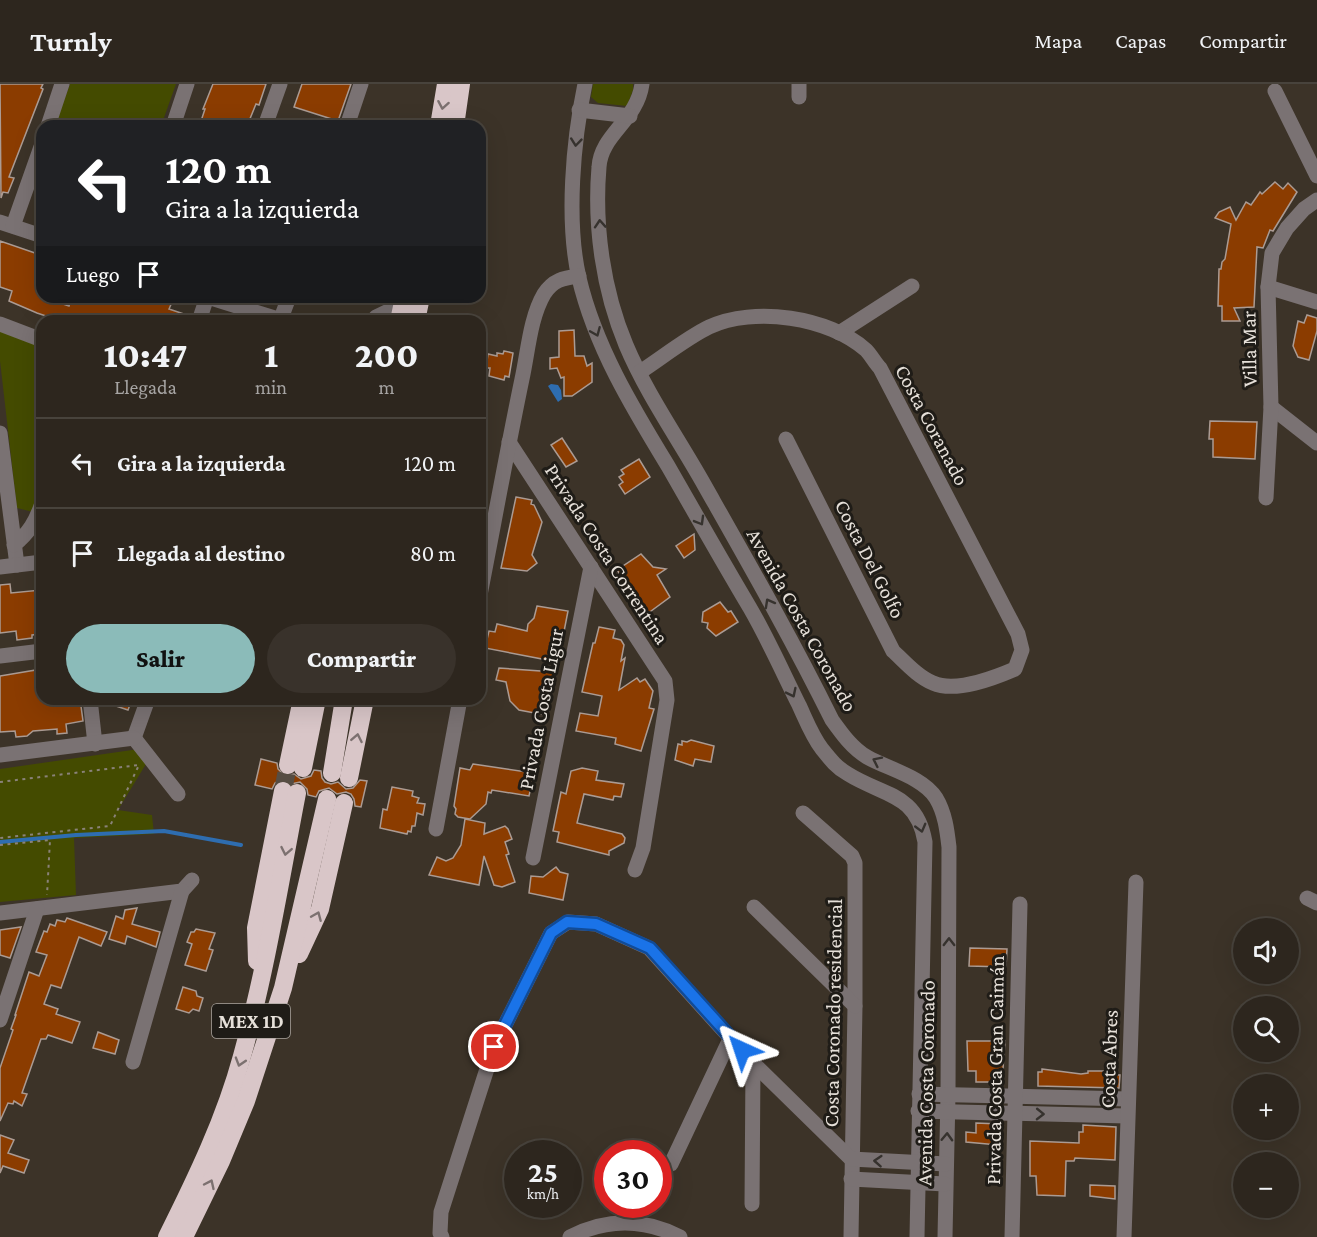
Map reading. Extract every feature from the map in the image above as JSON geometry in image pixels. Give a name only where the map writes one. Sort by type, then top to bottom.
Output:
[{"type":"highway","points":[[440,120],[446,84]]},
{"type":"highway","points":[[456,120],[461,84]]},
{"type":"highway","points":[[301,705],[296,766],[315,705]]},
{"type":"highway","points":[[344,705],[341,775],[363,705]]},
{"type":"highway","name":"MEX 1D","points":[[167,1237],[192,1186],[229,1097],[242,1058],[257,999],[256,928],[290,792]]},
{"type":"highway","name":"MEX 1D","points":[[184,1237],[221,1161],[246,1101],[283,988],[320,909],[335,801]]},
{"type":"street","points":[[50,120],[62,84]]},
{"type":"street","points":[[175,120],[187,84]]},
{"type":"street","points":[[267,120],[280,84]]},
{"type":"street","points":[[349,120],[361,84]]},
{"type":"street","name":"Avenida Costa Coronado","points":[[585,84],[579,111],[573,168],[573,210],[579,276],[594,327],[614,371],[754,616],[816,740],[834,764],[848,774],[898,798],[918,816],[925,842],[916,1182],[917,1237]]},
{"type":"street","name":"Avenida Costa Coronado","points":[[642,84],[638,101],[630,116],[603,148],[599,164],[600,228],[606,282],[616,319],[640,372],[706,487],[832,720],[844,738],[866,756],[913,778],[935,796],[945,819],[949,848],[945,1237]]},
{"type":"street","points":[[1275,91],[1317,176]]},
{"type":"street","points":[[579,111],[630,116]]},
{"type":"street","points":[[36,158],[7,224],[36,234]]},
{"type":"street","name":"Villa Mar","points":[[1266,498],[1271,407],[1268,287],[1272,253],[1287,228],[1311,204]]},
{"type":"street","points":[[486,563],[535,320],[544,295],[554,282],[579,276]]},
{"type":"street","points":[[839,333],[912,286]]},
{"type":"street","points":[[1268,287],[1317,302]]},
{"type":"street","points":[[226,303],[265,315]]},
{"type":"street","points":[[381,315],[402,307]]},
{"type":"street","name":"Costa Coranado","points":[[640,372],[708,327],[729,320],[778,316],[806,321],[839,333],[866,350],[880,368],[1018,634],[1022,650],[1015,669],[972,683],[953,686],[934,684]]},
{"type":"street","points":[[0,324],[36,338]]},
{"type":"street","points":[[1271,407],[1317,442]]},
{"type":"street","points":[[0,433],[17,565]]},
{"type":"street","name":"Costa Del Golfo","points":[[786,439],[893,651],[911,668],[934,684]]},
{"type":"street","name":"Privada Costa Correntina","points":[[509,442],[665,681],[667,690],[643,848],[635,870]]},
{"type":"street","points":[[686,499],[706,487]]},
{"type":"street","points":[[14,545],[33,526],[36,518]]},
{"type":"street","points":[[0,567],[36,562]]},
{"type":"street","name":"Privada Costa Ligur","points":[[533,858],[591,567]]},
{"type":"street","points":[[0,656],[36,652]]},
{"type":"street","points":[[91,705],[94,744]]},
{"type":"street","points":[[134,738],[146,705]]},
{"type":"street","points":[[436,829],[459,705]]},
{"type":"street","points":[[0,755],[134,738]]},
{"type":"street","points":[[134,738],[178,794]]},
{"type":"street","name":"Costa Coronado residencial","points":[[803,813],[852,856],[855,862],[851,1237]]},
{"type":"street","name":"Costa Abres","points":[[1124,1237],[1137,882]]},
{"type":"street","points":[[0,913],[187,885],[133,1062]]},
{"type":"street","name":"Privada Costa Gran Caimán","points":[[1012,1237],[1020,904]]},
{"type":"street","points":[[754,907],[855,1006]]},
{"type":"street","points":[[1,1015],[37,909]]},
{"type":"street","points":[[442,1237],[440,1233],[441,1212],[494,1047],[551,933],[567,922],[596,924],[650,948],[753,1063],[851,1160],[946,1164]]},
{"type":"street","points":[[672,1162],[731,1037]]},
{"type":"street","points":[[752,1204],[753,1063]]},
{"type":"street","points":[[919,1094],[1128,1099]]},
{"type":"street","points":[[918,1111],[1127,1116]]},
{"type":"street","points":[[850,1179],[945,1184]]},
{"type":"street","points":[[570,1237],[585,1229],[620,1221],[660,1227],[680,1237]]},
{"type":"path","points":[[0,782],[139,765],[110,826],[0,838]]},
{"type":"path","points":[[0,845],[50,840],[46,896]]},
{"type":"green space","points":[[70,84],[176,84],[163,120],[57,120]]},
{"type":"green space","points":[[593,84],[633,84],[627,106],[598,103],[591,97]]},
{"type":"green space","points":[[0,331],[36,345],[36,502],[33,512],[17,508],[0,361]]},
{"type":"green space","points":[[139,749],[149,759],[118,810],[152,815],[154,834],[74,838],[76,895],[0,902],[0,769]]},
{"type":"water","points":[[558,385],[561,390],[562,399],[558,402],[548,386]]},
{"type":"building","points":[[0,84],[43,84],[9,177],[14,178],[8,193],[3,192],[1,198]]},
{"type":"building","points":[[213,84],[266,84],[259,105],[256,104],[249,120],[201,120],[205,109],[203,109]]},
{"type":"building","points":[[302,84],[351,84],[338,120],[294,107]]},
{"type":"building","points":[[1275,182],[1283,189],[1288,183],[1297,192],[1273,231],[1270,230],[1263,248],[1257,247],[1254,307],[1234,308],[1240,321],[1222,321],[1222,306],[1218,306],[1219,269],[1225,259],[1231,224],[1215,218],[1219,212],[1230,207],[1236,220],[1246,202],[1251,205],[1260,192],[1262,194]]},
{"type":"building","points":[[0,241],[35,253],[36,250],[36,303],[60,303],[69,306],[70,303],[172,303],[169,309],[187,315],[43,315],[9,301],[12,291],[0,287]]},
{"type":"building","points":[[1307,315],[1317,318],[1317,331],[1309,360],[1298,357],[1293,346],[1298,321],[1304,323]]},
{"type":"building","points":[[574,330],[575,356],[584,356],[587,366],[592,363],[592,382],[572,396],[564,396],[564,377],[561,378],[557,368],[550,369],[550,358],[559,357],[559,331]]},
{"type":"building","points":[[504,351],[513,353],[509,377],[505,376],[504,380],[489,376],[490,368],[486,368],[488,354],[497,356],[497,353],[503,354]]},
{"type":"building","points":[[1210,421],[1257,422],[1255,459],[1213,457],[1213,439],[1209,439]]},
{"type":"building","points":[[562,438],[577,461],[566,467],[551,445]]},
{"type":"building","points":[[639,459],[650,477],[625,494],[619,485],[623,482],[619,477],[624,474],[621,470]]},
{"type":"building","points":[[516,497],[532,500],[531,504],[534,505],[542,522],[532,555],[537,563],[527,571],[501,568]]},
{"type":"building","points":[[694,534],[695,550],[684,558],[676,546]]},
{"type":"building","points":[[641,554],[653,567],[666,569],[657,575],[670,597],[647,614],[617,570]]},
{"type":"building","points":[[10,584],[11,593],[36,590],[36,635],[32,635],[32,638],[17,640],[16,631],[0,633],[0,585]]},
{"type":"building","points":[[720,602],[728,612],[731,611],[738,622],[716,636],[707,628],[708,623],[702,622],[703,612]]},
{"type":"building","points":[[537,606],[568,611],[558,662],[486,648],[489,631],[495,632],[497,624],[527,631],[528,624],[534,618]]},
{"type":"building","points":[[599,627],[615,630],[613,638],[621,640],[624,645],[621,661],[625,658],[619,690],[637,678],[640,682],[645,679],[653,691],[649,708],[654,709],[641,751],[615,744],[616,738],[576,731],[580,713],[598,716],[602,696],[582,692]]},
{"type":"building","points":[[499,668],[555,672],[549,711],[545,715],[519,710],[510,701],[506,682],[496,680]]},
{"type":"building","points":[[36,670],[36,705],[81,705],[83,721],[66,724],[67,733],[57,734],[57,729],[33,731],[27,736],[16,737],[15,731],[0,732],[0,676]]},
{"type":"building","points":[[113,705],[130,705],[128,710]]},
{"type":"building","points":[[691,740],[714,746],[711,762],[695,759],[693,766],[675,760],[678,744],[682,745],[682,741]]},
{"type":"building","points":[[261,759],[277,763],[278,769],[285,776],[294,774],[301,779],[311,776],[314,770],[321,771],[325,782],[331,784],[338,782],[346,789],[353,788],[360,780],[367,781],[361,807],[355,806],[351,794],[346,792],[337,794],[329,788],[319,791],[316,797],[308,795],[307,789],[300,782],[291,784],[286,780],[280,780],[272,789],[255,785]]},
{"type":"building","points":[[473,764],[534,773],[529,796],[492,790],[491,793],[488,792],[486,804],[470,819],[458,817],[454,806],[460,768],[470,770]]},
{"type":"building","points":[[582,768],[598,771],[596,780],[624,784],[621,797],[614,796],[613,800],[584,794],[577,823],[622,834],[625,838],[624,843],[609,851],[609,855],[557,842],[559,832],[553,831],[561,792],[566,794],[571,771]]},
{"type":"building","points":[[392,787],[413,791],[412,796],[419,798],[417,803],[425,804],[423,815],[417,813],[415,826],[412,826],[411,832],[408,831],[407,834],[380,828],[383,809],[387,810]]},
{"type":"building","points":[[465,819],[485,823],[484,834],[505,826],[508,829],[512,839],[505,842],[509,854],[506,855],[515,882],[502,887],[494,885],[484,856],[479,885],[429,875],[437,857],[446,861],[453,858],[461,845]]},
{"type":"building","points":[[556,867],[560,872],[568,874],[563,900],[529,893],[531,876],[543,877]]},
{"type":"building","points":[[137,908],[132,924],[160,932],[156,947],[127,936],[125,944],[109,939],[116,916],[123,919],[125,910]]},
{"type":"building","points":[[67,918],[107,932],[101,946],[79,937],[61,988],[51,985],[44,1004],[58,1009],[56,1014],[80,1022],[72,1043],[48,1035],[46,1039],[41,1039],[22,1093],[27,1094],[22,1106],[14,1101],[13,1104],[8,1103],[0,1121],[0,1068],[29,972],[39,976],[47,955],[36,952],[44,931],[47,932],[50,924],[55,926],[57,920],[65,922]]},
{"type":"building","points":[[21,927],[10,958],[0,955],[0,930]]},
{"type":"building","points":[[196,929],[215,933],[209,949],[213,950],[206,971],[185,965],[192,944],[187,942],[191,932]]},
{"type":"building","points":[[970,948],[1007,949],[1006,967],[969,966]]},
{"type":"building","points":[[183,987],[196,991],[197,996],[203,998],[199,1011],[193,1009],[189,1013],[176,1009]]},
{"type":"building","points":[[98,1032],[119,1040],[115,1054],[93,1048]]},
{"type":"building","points":[[967,1041],[1005,1041],[1002,1082],[976,1082],[976,1071],[968,1071]]},
{"type":"building","points":[[1042,1069],[1081,1074],[1088,1073],[1088,1071],[1104,1071],[1103,1074],[1120,1075],[1119,1088],[1038,1086],[1038,1072],[1042,1072]]},
{"type":"building","points":[[976,1123],[999,1124],[998,1145],[966,1142],[966,1132],[976,1133]]},
{"type":"building","points":[[1083,1125],[1116,1127],[1115,1160],[1075,1158],[1074,1161],[1066,1161],[1065,1196],[1037,1195],[1036,1176],[1030,1176],[1030,1141],[1079,1143],[1079,1132],[1083,1132]]},
{"type":"building","points":[[0,1135],[14,1140],[8,1153],[29,1160],[24,1173],[3,1166],[0,1173]]},
{"type":"building","points":[[1090,1185],[1115,1186],[1115,1199],[1090,1196]]},
{"type":"waterway","points":[[0,842],[76,835],[164,831],[241,845]]},
{"type":"tunnel","points":[[283,791],[288,765]]},
{"type":"route","points":[[494,1047],[551,933],[567,922],[596,924],[650,948],[742,1050]]}]
